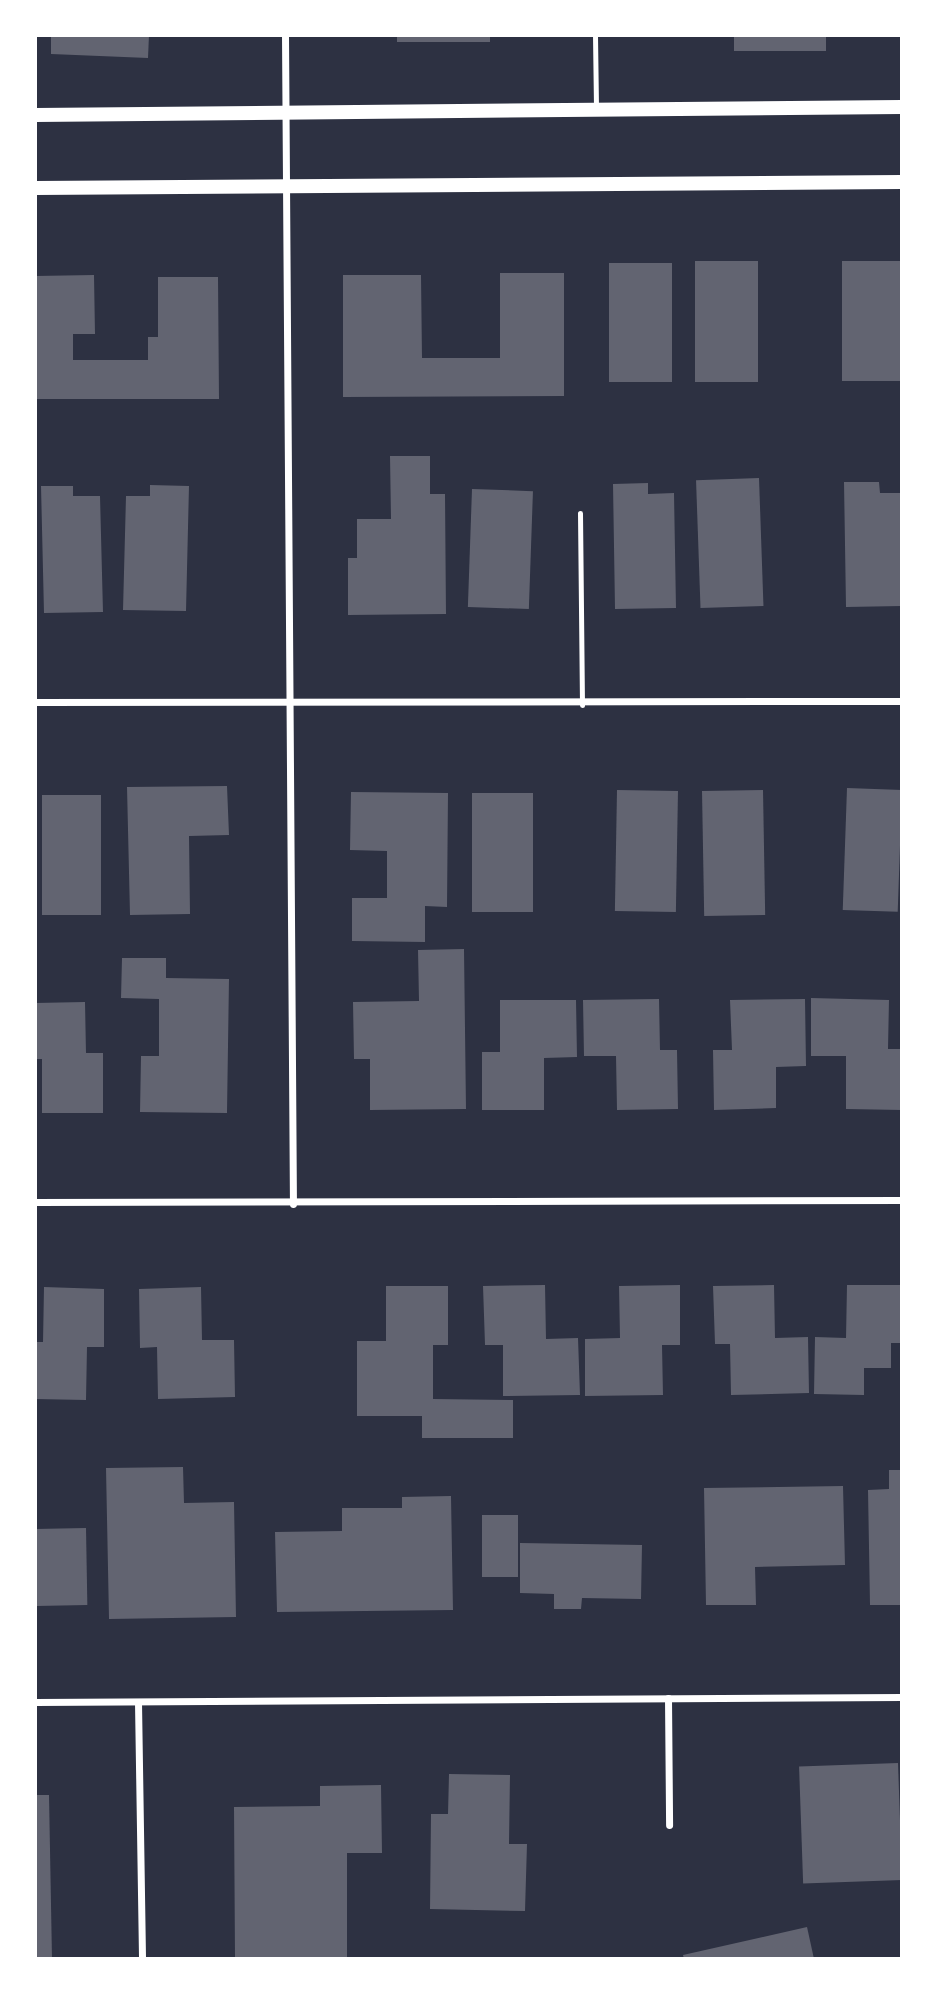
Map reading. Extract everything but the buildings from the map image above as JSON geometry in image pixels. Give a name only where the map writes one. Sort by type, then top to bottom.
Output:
[{"type":"main road","points":[[35,115],[902,107]]},
{"type":"main road","points":[[35,188],[902,182]]},
{"type":"street","points":[[285,35],[293,1204]]},
{"type":"street","points":[[35,702],[582,705],[902,701]]},
{"type":"street","points":[[35,1202],[293,1204],[902,1200]]},
{"type":"street","points":[[35,1702],[902,1697]]},
{"type":"street","points":[[668,1698],[669,1825]]},
{"type":"street","points":[[138,1702],[142,1959]]},
{"type":"lane","points":[[595,35],[596,110]]},
{"type":"lane","points":[[579,513],[582,705]]}]
